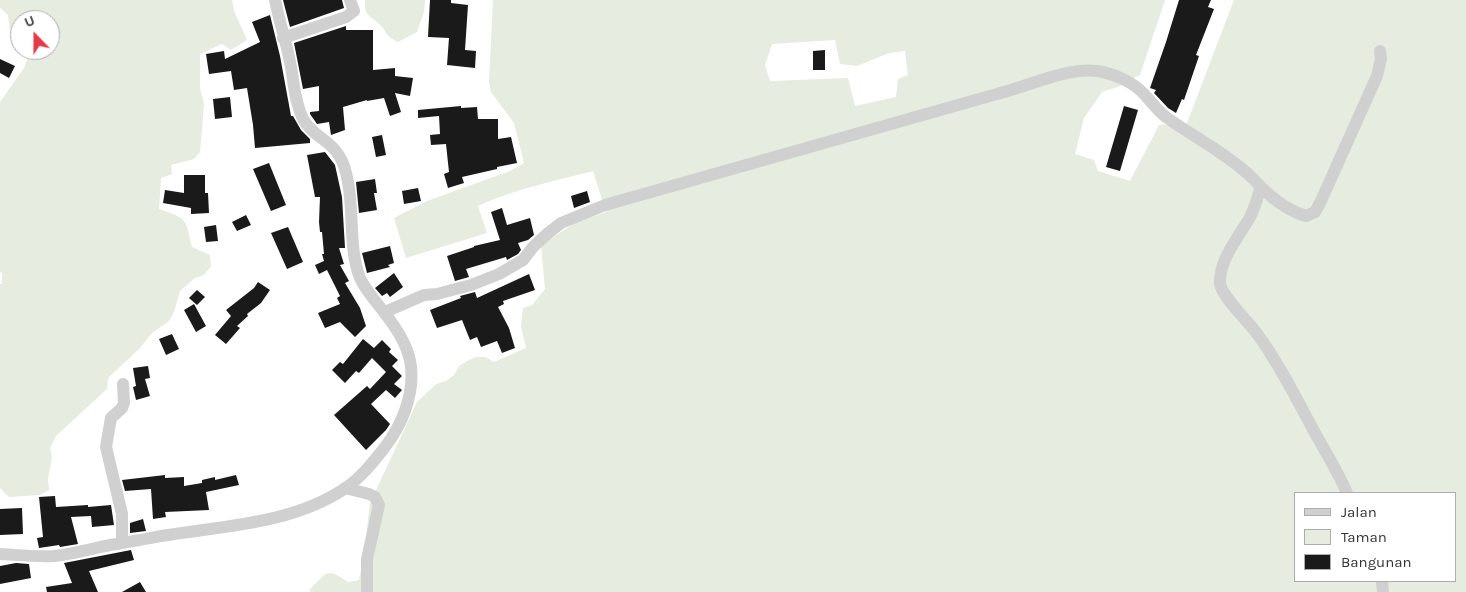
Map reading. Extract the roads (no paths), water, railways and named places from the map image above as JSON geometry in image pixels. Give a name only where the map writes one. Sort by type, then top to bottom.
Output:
[{"type":"street","points":[[0,554],[56,556],[122,543],[269,520],[326,500],[345,488],[361,475],[393,437],[409,399],[412,386],[411,366],[406,346],[385,312],[364,286],[356,264],[352,206],[348,180],[335,150],[328,142],[312,131],[302,116],[296,100],[290,59],[274,0]]},
{"type":"street","points":[[283,38],[346,17],[354,11],[350,0]]},
{"type":"street","points":[[385,312],[424,295],[437,294],[471,285],[499,274],[523,260],[533,247],[561,223],[604,205],[1011,90],[1057,75],[1084,71],[1104,73],[1126,81],[1137,88],[1161,113],[1247,172],[1270,196],[1299,214],[1306,216],[1315,212],[1324,195],[1327,184],[1376,76],[1381,59],[1380,51]]},
{"type":"street","points":[[1261,187],[1250,217],[1235,239],[1223,266],[1220,286],[1228,300],[1247,320],[1272,354],[1339,473],[1347,492]]},
{"type":"street","points":[[122,543],[122,514],[106,454],[106,447],[111,418],[122,408],[124,403],[123,384]]},
{"type":"street","points":[[345,488],[375,497],[379,506],[367,559],[367,592]]}]
